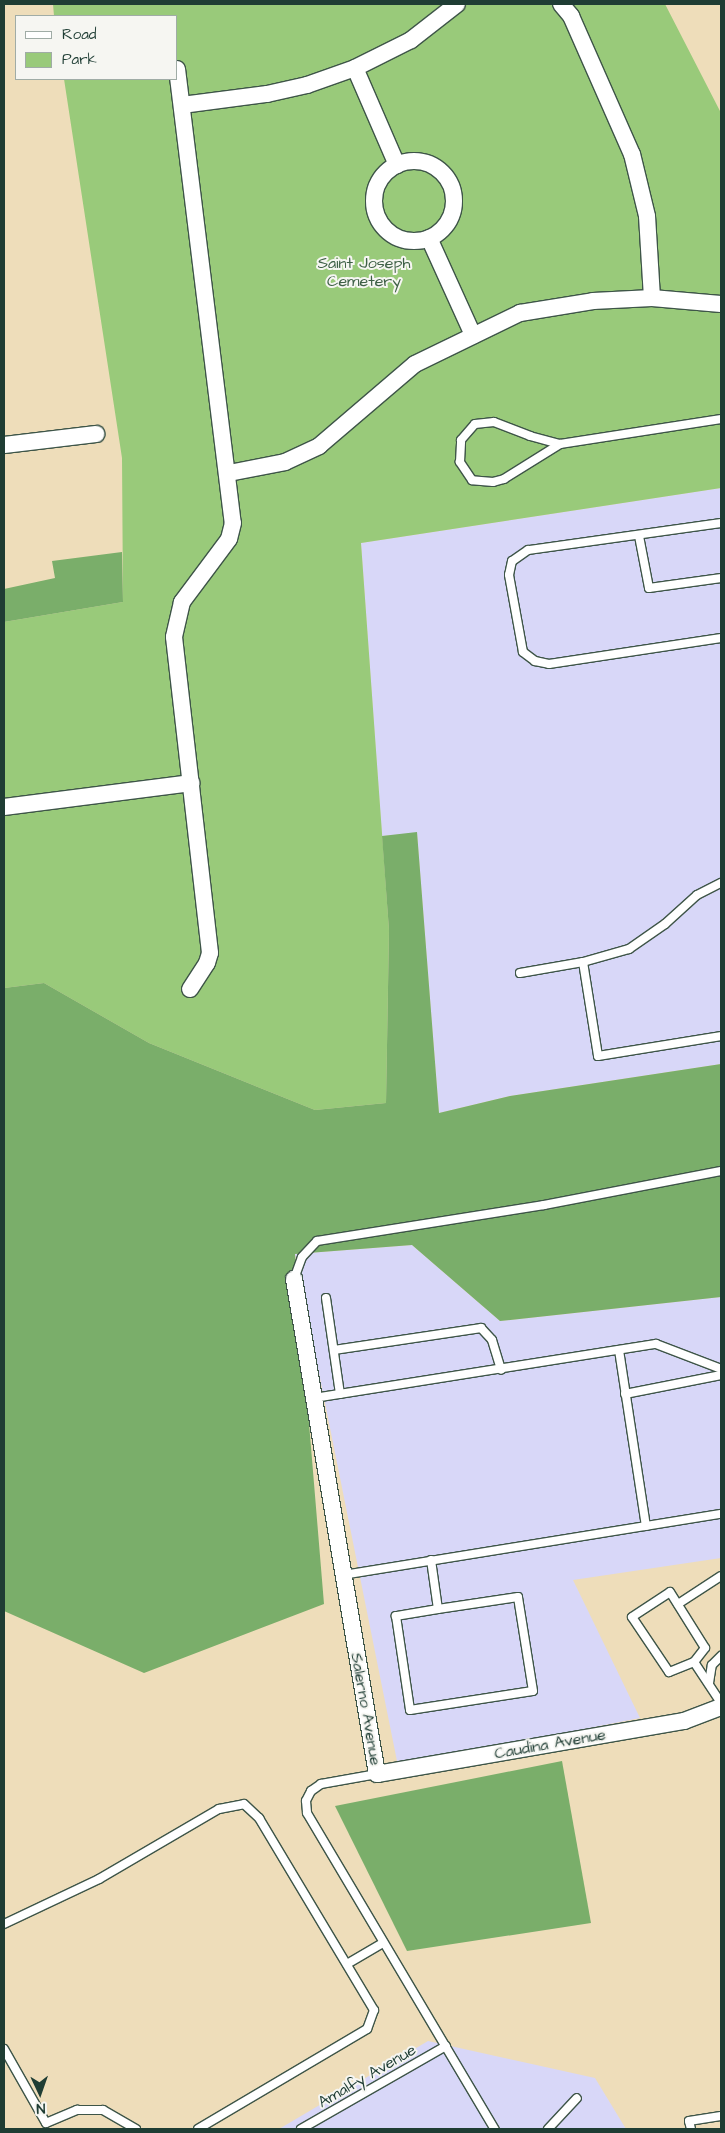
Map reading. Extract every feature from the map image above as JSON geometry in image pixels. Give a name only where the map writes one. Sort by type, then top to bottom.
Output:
[{"type":"street","points":[[182,105],[299,87],[355,68],[411,40],[457,4]]},
{"type":"street","points":[[561,4],[571,16],[632,154],[647,216],[652,298]]},
{"type":"street","points":[[355,68],[397,165]]},
{"type":"street","points":[[178,76],[233,523],[230,538],[182,602],[176,618],[174,637],[210,952],[207,963],[190,990]]},
{"type":"street","points":[[422,162],[434,166],[450,185],[453,210],[440,232],[428,238],[415,241],[395,236],[380,223],[374,210],[377,184],[397,165],[422,162]]},
{"type":"street","points":[[428,238],[473,335]]},
{"type":"street","points":[[228,473],[285,462],[319,446],[415,364],[520,313],[593,301],[652,298],[721,304]]},
{"type":"street","points":[[4,445],[96,434]]},
{"type":"street","points":[[4,807],[191,783]]},
{"type":"street","name":"Salerno Avenue","points":[[294,1279],[342,1575],[377,1774]]},
{"type":"street","name":"Caudina Avenue","points":[[377,1774],[684,1721],[721,1707]]},
{"type":"lane","points":[[560,444],[504,425],[486,422],[475,424],[467,431],[460,446],[460,462],[472,480],[493,482],[504,479],[560,444],[721,419]]},
{"type":"lane","points":[[721,523],[639,536],[528,550],[514,558],[509,575],[523,652],[535,661],[549,664],[721,638]]},
{"type":"lane","points":[[639,536],[648,588],[721,578]]},
{"type":"lane","points":[[520,973],[583,962],[629,948],[665,924],[698,895],[721,883]]},
{"type":"lane","points":[[583,962],[598,1056],[721,1036]]},
{"type":"lane","points":[[294,1279],[302,1257],[317,1241],[544,1205],[721,1171]]},
{"type":"lane","points":[[326,1298],[340,1394]]},
{"type":"lane","points":[[334,1350],[481,1328],[492,1340],[501,1370]]},
{"type":"lane","points":[[314,1398],[501,1370],[656,1344],[721,1368]]},
{"type":"lane","points":[[619,1350],[646,1526]]},
{"type":"lane","points":[[626,1394],[721,1376]]},
{"type":"lane","points":[[342,1575],[721,1514]]},
{"type":"lane","points":[[431,1560],[438,1610]]},
{"type":"lane","points":[[678,1604],[721,1576]]},
{"type":"lane","points":[[670,1592],[705,1648],[694,1662],[669,1672],[632,1617],[670,1592]]},
{"type":"lane","points":[[518,1597],[532,1691],[410,1710],[396,1616],[438,1610],[518,1597]]},
{"type":"lane","points":[[709,1682],[712,1665],[721,1656]]},
{"type":"lane","points":[[694,1662],[709,1682],[721,1703]]},
{"type":"lane","name":"Salerno Avenue","points":[[377,1774],[321,1784],[311,1791],[306,1802],[310,1823],[495,2129]]},
{"type":"lane","points":[[4,1924],[99,1879],[219,1809],[244,1804],[260,1818],[374,2010],[367,2029],[198,2129]]},
{"type":"lane","points":[[347,1964],[383,1943]]},
{"type":"lane","name":"Amalfy Avenue","points":[[301,2129],[446,2046]]},
{"type":"lane","points":[[4,2049],[46,2123],[77,2110],[103,2110],[136,2129]]},
{"type":"lane","points":[[548,2129],[577,2098]]},
{"type":"lane","points":[[691,2129],[689,2121],[721,2116]]},
{"type":"shaded area","points":[[721,488],[721,1064],[510,1096],[439,1113],[417,833],[382,836],[361,543]]},
{"type":"shaded area","points":[[412,1245],[500,1321],[721,1297],[721,1558],[573,1580],[640,1718],[398,1766],[295,1254]]},
{"type":"shaded area","points":[[428,2041],[595,2078],[626,2129],[279,2129]]},
{"type":"green space","name":"Saint Joseph Cemetery","points":[[53,4],[665,4],[721,113],[721,488],[361,543],[389,930],[386,1103],[315,1110],[149,1043],[44,983],[4,988],[4,622],[123,602],[122,458],[64,80],[178,80],[178,15],[54,15]]},
{"type":"green space","points":[[122,552],[123,602],[4,622],[4,589],[55,578],[52,561]]},
{"type":"green space","points":[[417,832],[439,1113],[510,1096],[721,1064],[721,1297],[500,1321],[412,1245],[295,1254],[324,1604],[144,1673],[4,1611],[4,988],[44,983],[149,1043],[315,1110],[386,1103],[389,930],[382,836]]},
{"type":"green space","points":[[562,1761],[591,1923],[407,1951],[335,1806]]}]
